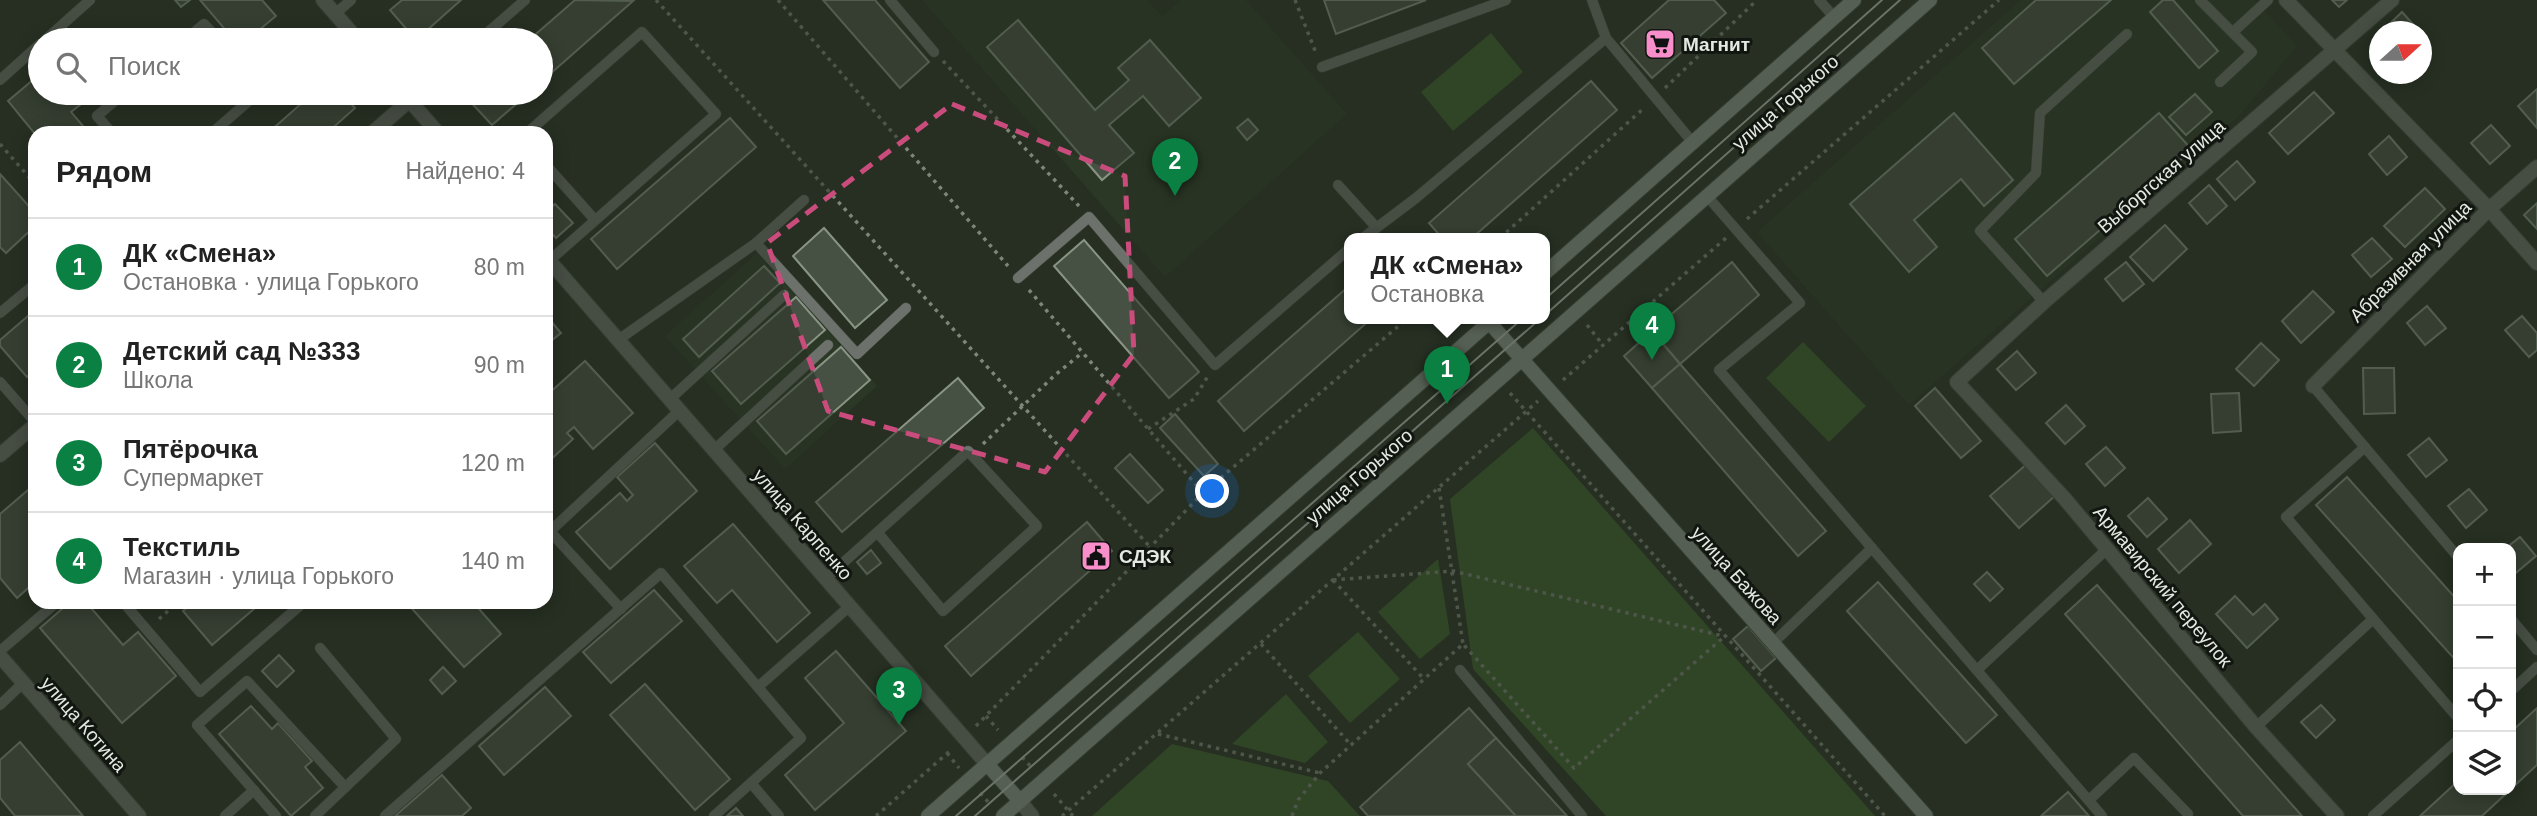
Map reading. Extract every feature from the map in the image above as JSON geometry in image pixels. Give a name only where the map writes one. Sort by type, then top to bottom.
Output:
[{"type":"main road","name":"улица Горького","points":[[1550,270],[1854,0]]},
{"type":"main road","name":"улица Горького","points":[[1003,816],[1930,0]]},
{"type":"main road","name":"улица Горького","points":[[928,816],[1486,324]]},
{"type":"main road","name":"улица Бажова","points":[[1494,324],[1549,392],[1926,816]]},
{"type":"main road","name":"улица Карпенко","points":[[987,764],[1020,801]]},
{"type":"street","points":[[323,0],[347,28]]},
{"type":"street","points":[[2286,0],[2489,209],[2537,263]]},
{"type":"street","name":"Выборгская улица","points":[[1956,382],[2044,302],[2392,0]]},
{"type":"street","points":[[379,126],[400,105]]},
{"type":"street","points":[[417,105],[433,126]]},
{"type":"street","name":"Абразивная улица","points":[[2313,386],[2489,209],[2537,167]]},
{"type":"street","name":"улица Карпенко","points":[[553,266],[987,764]]},
{"type":"street","name":"Армавирский переулок","points":[[1956,382],[2107,549],[2256,727],[2337,816]]},
{"type":"street","points":[[0,455],[28,429]]},
{"type":"street","name":"улица Котина","points":[[0,654],[139,816]]},
{"type":"street","name":"улица Карпенко","points":[[1020,801],[1032,816]]},
{"type":"lane","points":[[58,28],[90,0]]},
{"type":"lane","points":[[335,14],[351,0]]},
{"type":"lane","points":[[493,28],[525,0]]},
{"type":"lane","points":[[890,0],[934,52]]},
{"type":"lane","points":[[1322,67],[1506,0]]},
{"type":"lane","points":[[1592,0],[1606,38],[1694,144]]},
{"type":"lane","points":[[1819,0],[1834,18]]},
{"type":"lane","points":[[2200,0],[2252,51],[2220,82]]},
{"type":"lane","points":[[2232,33],[2268,0]]},
{"type":"lane","points":[[535,126],[642,32],[716,114],[553,254]]},
{"type":"lane","points":[[2044,302],[1980,231],[2036,173],[2040,113],[2127,34]]},
{"type":"lane","points":[[1368,233],[1416,198],[1606,38]]},
{"type":"lane","points":[[0,80],[28,55]]},
{"type":"lane","points":[[106,126],[97,116],[110,105]]},
{"type":"lane","points":[[220,126],[244,105]]},
{"type":"lane","points":[[553,174],[595,220]]},
{"type":"lane","points":[[1338,185],[1376,226]]},
{"type":"lane","points":[[1707,197],[1800,303],[1719,370],[2102,816]]},
{"type":"lane","points":[[618,340],[756,243],[804,200]]},
{"type":"lane","points":[[1018,278],[1088,217],[1215,365],[1344,253]]},
{"type":"lane","points":[[756,243],[857,354],[906,308]]},
{"type":"lane","points":[[0,313],[28,290]]},
{"type":"lane","points":[[553,525],[784,295]]},
{"type":"lane","points":[[0,296],[9,305]]},
{"type":"lane","points":[[714,450],[828,345]]},
{"type":"lane","points":[[0,382],[28,415]]},
{"type":"lane","points":[[2313,386],[2453,551]]},
{"type":"lane","points":[[2365,447],[2286,517],[2453,712]]},
{"type":"lane","points":[[825,579],[968,451],[1037,526],[943,611],[878,533]]},
{"type":"lane","points":[[553,537],[621,609]]},
{"type":"lane","points":[[1772,644],[1872,548]]},
{"type":"lane","points":[[1977,670],[2107,549]]},
{"type":"lane","points":[[385,816],[661,572],[801,738],[714,816]]},
{"type":"lane","points":[[759,685],[850,606]]},
{"type":"lane","points":[[0,654],[49,609]]},
{"type":"lane","points":[[129,609],[200,692],[296,609]]},
{"type":"lane","points":[[2256,727],[2373,618]]},
{"type":"lane","points":[[2516,625],[2537,650]]},
{"type":"lane","points":[[315,816],[396,739],[320,648]]},
{"type":"lane","points":[[2516,686],[2537,667]]},
{"type":"lane","points":[[1460,670],[1582,816]]},
{"type":"lane","points":[[276,816],[197,725],[247,681],[345,787]]},
{"type":"lane","points":[[0,705],[23,683]]},
{"type":"lane","points":[[2373,816],[2453,744]]},
{"type":"lane","points":[[2089,800],[2134,758],[2188,814]]},
{"type":"lane","points":[[751,783],[779,816]]},
{"type":"lane","points":[[225,816],[254,790]]},
{"type":"path","points":[[656,0],[1150,547]]},
{"type":"path","points":[[778,0],[1203,493]]},
{"type":"path","points":[[1295,0],[1322,67]]},
{"type":"path","points":[[1507,231],[1656,97],[1757,0]]},
{"type":"path","points":[[1062,816],[1999,0]]},
{"type":"path","points":[[934,52],[1088,217]]},
{"type":"path","points":[[0,144],[28,176]]},
{"type":"path","points":[[876,816],[964,739],[1203,493],[1401,324]]},
{"type":"path","points":[[972,454],[1055,375],[1083,353]]},
{"type":"path","points":[[1148,429],[1194,399],[1215,365]]},
{"type":"path","points":[[1526,412],[1885,816]]},
{"type":"path","points":[[1439,488],[1463,644]]},
{"type":"path","points":[[1333,580],[1453,571],[1725,636]]},
{"type":"path","points":[[1333,580],[1424,679]]},
{"type":"path","points":[[148,629],[170,609]]},
{"type":"path","points":[[1261,644],[1351,745]]},
{"type":"path","points":[[986,716],[1073,816]]},
{"type":"path","points":[[1157,734],[1320,773]]},
{"type":"highlighted area","points":[[952,104],[1125,176],[1134,354],[1045,472],[828,411],[767,243]]},
{"type":"shaded area","points":[[922,0],[1147,0],[1162,16],[1181,0],[1246,0],[1347,114],[1165,277]]},
{"type":"shaded area","points":[[2021,0],[2255,0],[2297,46],[2239,116],[1909,405],[1757,232]]},
{"type":"shaded area","points":[[757,253],[877,386],[785,469],[665,336]]},
{"type":"green space","points":[[1491,33],[1523,72],[1453,131],[1421,92]]},
{"type":"green space","points":[[1803,342],[1866,406],[1829,442],[1766,378]]},
{"type":"green space","points":[[1533,428],[1875,816],[1606,816],[1473,669],[1450,499]]},
{"type":"green space","points":[[1438,559],[1450,634],[1420,659],[1378,612]]},
{"type":"green space","points":[[1358,632],[1400,679],[1350,723],[1308,676]]},
{"type":"green space","points":[[1286,694],[1328,742],[1305,763],[1232,744]]},
{"type":"green space","points":[[1172,744],[1328,781],[1360,816],[1092,816]]},
{"type":"building","points":[[175,0],[190,0],[181,7]]},
{"type":"building","points":[[200,0],[262,0],[276,16],[262,28],[224,28]]},
{"type":"building","points":[[402,0],[461,0],[430,28],[406,28],[390,10]]},
{"type":"building","points":[[575,0],[633,1],[553,71],[553,28],[543,28]]},
{"type":"building","points":[[823,0],[875,0],[929,62],[900,88]]},
{"type":"building","points":[[1324,0],[1426,0],[1336,34]]},
{"type":"building","points":[[1669,0],[1714,0],[1726,13],[1652,78],[1621,43]]},
{"type":"building","points":[[2036,0],[2111,0],[2014,84],[1982,48]]},
{"type":"building","points":[[2163,0],[2173,0],[2218,51],[2199,68],[2150,12]]},
{"type":"building","points":[[2332,0],[2347,0],[2339,7]]},
{"type":"building","points":[[2402,12],[2410,21],[2393,21]]},
{"type":"building","points":[[1018,20],[1095,110],[1129,80],[1118,68],[1150,40],[1201,98],[1169,126],[1143,96],[1109,125],[1134,153],[1102,180],[987,47]]},
{"type":"building","points":[[1591,81],[1617,110],[1478,233],[1438,233],[1429,223]]},
{"type":"building","points":[[28,84],[28,105],[80,105],[71,112],[83,126],[28,126],[8,101]]},
{"type":"building","points":[[2537,89],[2537,128],[2518,106]]},
{"type":"building","points":[[2314,92],[2334,113],[2288,154],[2269,133]]},
{"type":"building","points":[[2195,94],[2212,112],[2186,135],[2169,117]]},
{"type":"building","points":[[300,105],[352,105],[355,108],[335,126],[276,126]]},
{"type":"building","points":[[473,105],[515,105],[492,125]]},
{"type":"building","points":[[1954,113],[2013,180],[1984,206],[1961,179],[1914,220],[1937,247],[1909,272],[1850,204]]},
{"type":"building","points":[[2159,113],[2192,150],[2047,276],[2015,239]]},
{"type":"building","points":[[730,118],[756,147],[617,269],[591,239]]},
{"type":"building","points":[[1248,119],[1258,130],[1247,140],[1237,128]]},
{"type":"building","points":[[2491,125],[2510,146],[2490,164],[2471,143]]},
{"type":"building","points":[[2389,136],[2407,157],[2387,175],[2369,154]]},
{"type":"building","points":[[2237,161],[2255,182],[2235,200],[2217,179]]},
{"type":"building","points":[[0,174],[28,205],[28,233],[6,253],[0,247]]},
{"type":"building","points":[[2209,185],[2227,206],[2207,224],[2189,203]]},
{"type":"building","points":[[2425,188],[2445,209],[2405,247],[2384,226]]},
{"type":"building","points":[[2537,203],[2537,229],[2524,215]]},
{"type":"building","points":[[555,204],[573,223],[556,238],[553,235]]},
{"type":"building","points":[[2165,225],[2187,249],[2153,281],[2130,257]]},
{"type":"building","points":[[824,228],[887,300],[855,328],[793,256]]},
{"type":"building","points":[[2372,238],[2392,259],[2371,277],[2352,255]]},
{"type":"building","points":[[1084,240],[1199,372],[1169,398],[1054,266]]},
{"type":"building","points":[[1732,262],[1759,295],[1680,364],[1652,331]]},
{"type":"building","points":[[2126,262],[2144,284],[2123,301],[2105,279]]},
{"type":"building","points":[[764,266],[780,283],[699,357],[683,339]]},
{"type":"building","points":[[1344,290],[1344,324],[1365,324],[1244,431],[1218,401]]},
{"type":"building","points":[[2313,291],[2334,312],[2301,343],[2282,321]]},
{"type":"building","points":[[796,297],[825,330],[741,404],[712,371]]},
{"type":"building","points":[[2427,306],[2446,328],[2425,345],[2407,323]]},
{"type":"building","points":[[28,316],[27,377],[0,346],[0,340]]},
{"type":"building","points":[[2522,316],[2537,333],[2537,350],[2529,357],[2505,330]]},
{"type":"building","points":[[553,323],[561,333],[553,339]]},
{"type":"building","points":[[1652,331],[1680,364],[1652,388],[1624,356]]},
{"type":"building","points":[[2261,343],[2279,360],[2254,386],[2236,369]]},
{"type":"building","points":[[841,347],[870,380],[786,454],[757,421]]},
{"type":"building","points":[[2017,351],[2036,373],[2016,390],[1997,369]]},
{"type":"building","points":[[585,361],[633,413],[593,449],[574,427],[567,433],[573,439],[553,458],[553,390]]},
{"type":"building","points":[[1680,364],[1826,531],[1798,556],[1652,388]]},
{"type":"building","points":[[2363,368],[2394,368],[2395,413],[2364,414]]},
{"type":"building","points":[[958,378],[984,408],[842,532],[816,502]]},
{"type":"building","points":[[1935,388],[1981,441],[1961,458],[1915,406]]},
{"type":"building","points":[[2239,393],[2241,431],[2213,433],[2211,394]]},
{"type":"building","points":[[2066,405],[2085,426],[2065,444],[2046,423]]},
{"type":"building","points":[[1175,414],[1218,464],[1204,476],[1160,428]]},
{"type":"building","points":[[2429,438],[2447,460],[2426,477],[2408,455]]},
{"type":"building","points":[[655,443],[697,491],[610,569],[576,532],[620,493],[627,501],[633,495],[617,477]]},
{"type":"building","points":[[2106,447],[2125,468],[2105,486],[2086,464]]},
{"type":"building","points":[[1130,454],[1163,490],[1148,503],[1115,468]]},
{"type":"building","points":[[2028,463],[2056,495],[2019,528],[1990,496]]},
{"type":"building","points":[[2347,477],[2453,595],[2453,657],[2316,505]]},
{"type":"building","points":[[2469,489],[2487,510],[2466,528],[2448,506]]},
{"type":"building","points":[[28,490],[28,588],[17,598],[0,578],[0,514]]},
{"type":"building","points":[[2148,498],[2167,519],[2147,537],[2128,516]]},
{"type":"building","points":[[2190,520],[2211,544],[2179,573],[2158,549]]},
{"type":"building","points":[[1087,522],[1112,551],[971,676],[945,646]]},
{"type":"building","points":[[733,524],[810,613],[777,642],[732,590],[717,603],[684,566]]},
{"type":"building","points":[[2520,537],[2536,556],[2516,573],[2516,543],[2512,543]]},
{"type":"building","points":[[871,550],[881,563],[867,574],[857,562]]},
{"type":"building","points":[[1987,572],[2003,589],[1990,601],[1974,584]]},
{"type":"building","points":[[1878,582],[1997,715],[1966,743],[1847,611]]},
{"type":"building","points":[[2097,585],[2302,816],[2243,816],[2065,614]]},
{"type":"building","points":[[654,590],[682,621],[611,683],[583,652]]},
{"type":"building","points":[[2235,596],[2253,615],[2265,604],[2278,619],[2247,648],[2216,614]]},
{"type":"building","points":[[62,609],[92,609],[123,645],[138,632],[176,676],[122,723],[40,628]]},
{"type":"building","points":[[185,609],[254,609],[212,645],[183,611]]},
{"type":"building","points":[[412,609],[479,609],[501,634],[464,667]]},
{"type":"building","points":[[1748,626],[1776,658],[1761,671],[1733,639]]},
{"type":"building","points":[[836,651],[906,731],[815,810],[785,775],[844,723],[805,678]]},
{"type":"building","points":[[279,655],[294,671],[277,687],[262,671]]},
{"type":"building","points":[[443,667],[456,681],[442,694],[430,680]]},
{"type":"building","points":[[645,684],[730,779],[695,810],[610,715]]},
{"type":"building","points":[[545,687],[571,716],[504,775],[479,746]]},
{"type":"building","points":[[2321,705],[2335,720],[2316,738],[2301,722]]},
{"type":"building","points":[[251,706],[272,729],[278,723],[312,761],[305,767],[323,788],[291,816],[219,734]]},
{"type":"building","points":[[1469,708],[1496,738],[1468,764],[1516,816],[1368,816],[1360,807]]},
{"type":"building","points":[[2537,708],[2537,765],[2516,784],[2516,732],[2516,727]]},
{"type":"building","points":[[1496,738],[1567,816],[1516,816],[1468,764]]},
{"type":"building","points":[[20,742],[83,816],[15,816],[0,798],[0,760]]},
{"type":"building","points":[[442,775],[471,808],[462,816],[395,816]]},
{"type":"building","points":[[2453,786],[2453,795],[2505,795],[2482,816],[2420,816]]},
{"type":"building","points":[[2068,792],[2089,816],[2041,816]]},
{"type":"building","points":[[736,808],[743,816],[727,816]]},
{"type":"tram line","points":[[1550,295],[1882,0]]},
{"type":"tram line","points":[[1550,311],[1900,0]]},
{"type":"tram line","points":[[956,816],[1516,324]]},
{"type":"tram line","points":[[975,816],[1534,324]]},
{"type":"place","name":"Магнит","points":[[1660,44]]},
{"type":"place","name":"Детский сад №333","points":[[1175,196]]},
{"type":"place","name":"Текстиль","points":[[1652,360]]},
{"type":"place","name":"ДК «Смена»","points":[[1447,404]]},
{"type":"place","name":"СДЭК","points":[[1096,556]]},
{"type":"place","name":"Пятёрочка","points":[[899,725]]}]
